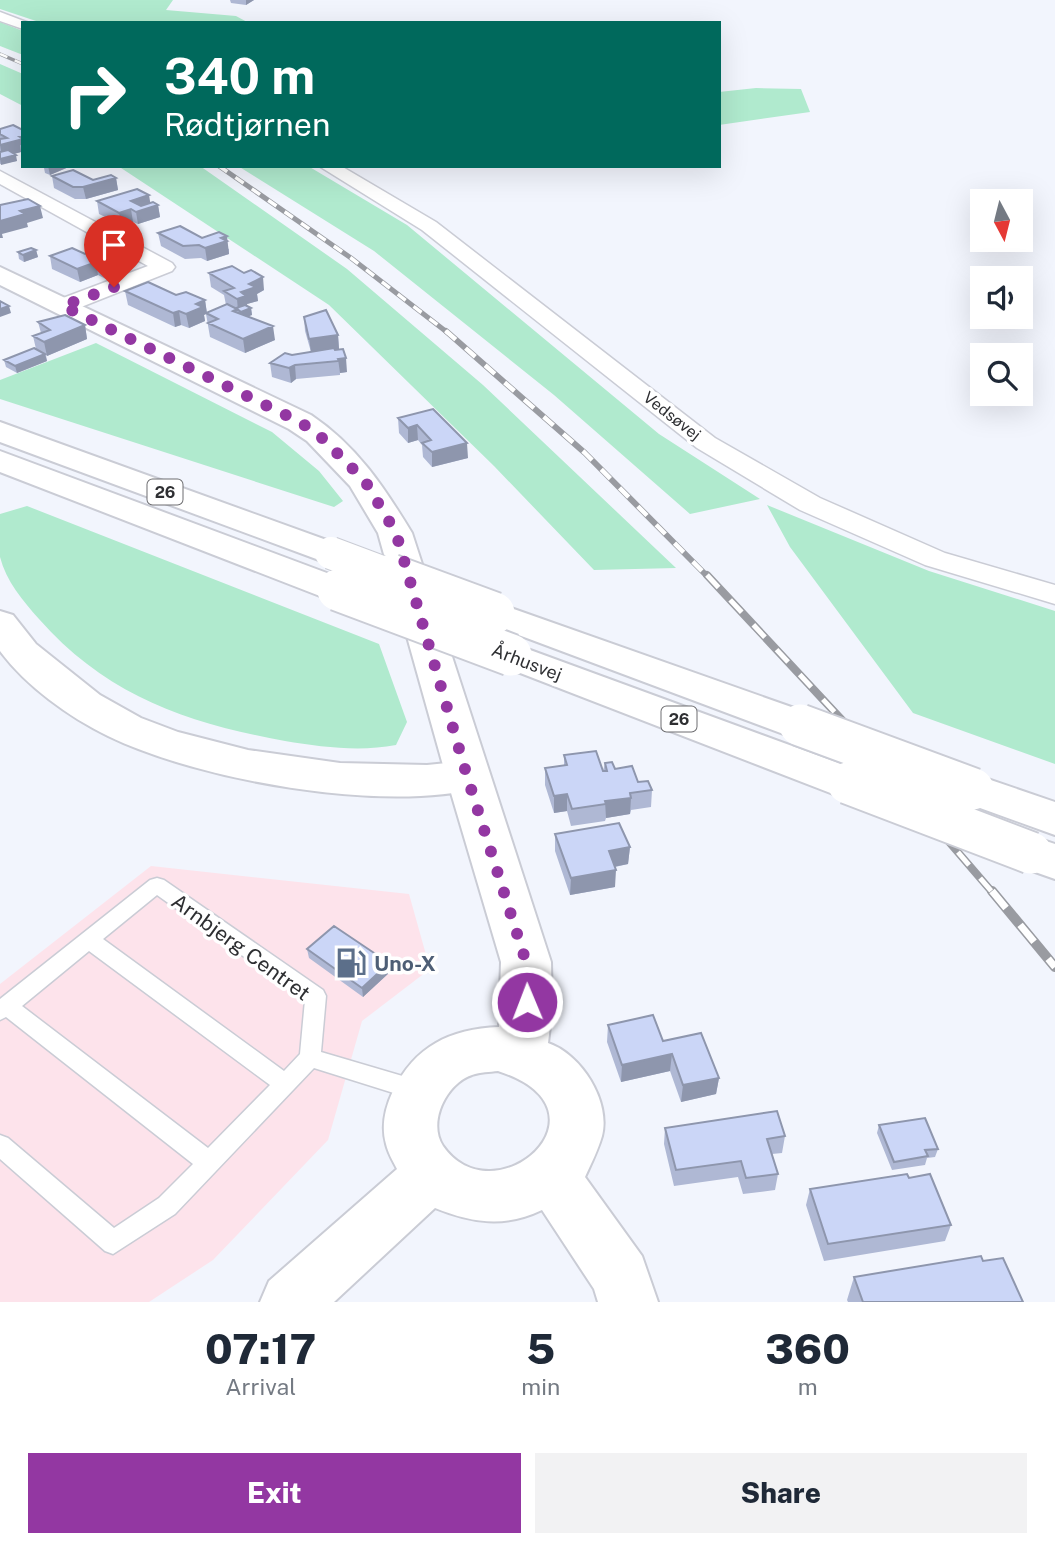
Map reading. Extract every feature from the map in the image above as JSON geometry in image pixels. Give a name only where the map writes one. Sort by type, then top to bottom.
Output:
[{"type":"main road","points":[[0,275],[300,422],[318,434],[365,481],[396,533],[467,776],[526,962],[527,1009],[522,1052]]},
{"type":"main road","name":"Århusvej","points":[[0,431],[973,789],[1047,845]]},
{"type":"main road","name":"Århusvej","points":[[0,461],[848,783],[1047,845]]},
{"type":"main road","points":[[0,491],[13,485],[50,480]]},
{"type":"main road","points":[[0,623],[21,652],[70,693],[125,727],[173,744],[240,764],[317,775],[433,781],[467,776]]},
{"type":"main road","points":[[498,1049],[522,1052],[543,1062],[572,1096],[577,1117],[575,1139],[566,1158],[551,1175],[534,1187],[494,1197],[473,1195],[451,1187],[432,1174],[418,1155],[411,1134],[411,1112],[419,1091],[432,1073],[452,1059],[474,1051],[498,1049]]},
{"type":"main road","points":[[290,1302],[432,1174]]},
{"type":"main road","points":[[551,1175],[621,1277],[628,1302]]},
{"type":"street","points":[[0,16],[21,24]]},
{"type":"street","name":"Vedsøvej","points":[[331,168],[429,226],[717,450],[810,505],[935,559],[1055,595]]},
{"type":"street","points":[[0,177],[165,267],[63,306]]},
{"type":"lane","name":"Arnbjerg Centret","points":[[4,1008],[157,885],[316,996],[310,1059]]},
{"type":"lane","points":[[89,940],[285,1084]]},
{"type":"lane","points":[[4,1008],[209,1163]]},
{"type":"lane","points":[[0,1145],[113,1242],[167,1206],[310,1059],[419,1091]]},
{"type":"shaded area","points":[[151,866],[409,894],[430,969],[362,1021],[328,1140],[213,1260],[149,1302],[0,1302],[0,984]]},
{"type":"green space","points":[[0,0],[173,0],[166,10],[236,16],[245,21],[36,21],[0,9]]},
{"type":"green space","points":[[0,22],[21,30],[21,54],[0,46]]},
{"type":"green space","points":[[0,64],[21,73],[21,105],[0,94]]},
{"type":"green space","points":[[756,88],[801,89],[810,112],[721,125],[721,92]]},
{"type":"green space","points":[[121,168],[203,168],[347,269],[483,385],[676,568],[594,570],[494,466],[329,305]]},
{"type":"green space","points":[[241,168],[311,168],[407,225],[659,434],[760,499],[690,514],[554,395],[374,251]]},
{"type":"green space","points":[[96,343],[272,432],[319,471],[343,501],[334,507],[0,399],[0,380]]},
{"type":"green space","points":[[767,505],[929,571],[1055,611],[1055,764],[913,713],[790,547]]},
{"type":"green space","points":[[27,506],[379,644],[407,722],[396,745],[340,748],[249,734],[182,715],[121,687],[65,646],[27,605],[6,574],[0,557],[0,514]]},
{"type":"building","points":[[13,125],[21,129],[21,140],[0,145],[0,139],[7,138],[0,134],[0,129]]},
{"type":"building","points":[[8,150],[16,155],[0,159],[0,152]]},
{"type":"building","points":[[73,170],[93,180],[111,175],[116,178],[73,187],[52,176]]},
{"type":"building","points":[[137,189],[149,195],[131,201],[141,206],[153,202],[158,205],[136,212],[131,209],[119,213],[97,201]]},
{"type":"building","points":[[28,199],[40,206],[20,211],[25,214],[0,221],[0,205]]},
{"type":"building","points":[[180,226],[202,238],[219,232],[227,236],[221,238],[227,241],[205,248],[199,245],[183,246],[158,233]]},
{"type":"building","points":[[31,248],[36,250],[23,255],[18,252]]},
{"type":"building","points":[[72,248],[85,254],[91,251],[102,256],[95,259],[97,260],[115,253],[127,258],[105,267],[96,262],[77,269],[50,256]]},
{"type":"building","points":[[232,266],[244,273],[251,270],[263,277],[249,284],[256,287],[241,292],[246,296],[237,299],[224,291],[234,288],[209,273]]},
{"type":"building","points":[[148,282],[176,295],[186,292],[205,300],[196,304],[203,307],[186,314],[179,311],[173,313],[125,291]]},
{"type":"building","points":[[0,301],[9,306],[0,309]]},
{"type":"building","points":[[227,304],[237,309],[233,311],[273,326],[243,339],[208,323],[218,319],[206,313]]},
{"type":"building","points":[[245,305],[251,308],[241,312],[236,308]]},
{"type":"building","points":[[326,310],[338,335],[309,339],[304,317]]},
{"type":"building","points":[[65,315],[85,325],[44,342],[33,336],[50,330],[38,322]]},
{"type":"building","points":[[34,348],[45,354],[15,366],[4,360]]},
{"type":"building","points":[[343,349],[346,358],[289,368],[270,363],[285,353],[292,355]]},
{"type":"building","points":[[433,409],[467,443],[432,452],[422,443],[431,440],[417,425],[408,428],[398,418]]},
{"type":"building","points":[[596,751],[603,771],[607,771],[605,763],[612,762],[615,769],[632,766],[638,782],[648,781],[652,790],[630,793],[631,798],[605,801],[606,804],[572,809],[567,794],[554,796],[545,768],[567,765],[564,755]]},
{"type":"building","points":[[619,823],[630,847],[609,851],[616,870],[571,878],[555,834]]},
{"type":"building","points":[[334,926],[389,963],[362,988],[307,949]]},
{"type":"building","points":[[653,1015],[663,1041],[701,1033],[719,1078],[683,1085],[672,1054],[622,1065],[608,1025]]},
{"type":"building","points":[[777,1111],[785,1136],[767,1139],[778,1174],[746,1178],[741,1161],[676,1170],[665,1128]]},
{"type":"building","points":[[925,1118],[938,1149],[925,1150],[928,1156],[894,1162],[879,1125]]},
{"type":"building","points":[[907,1174],[909,1178],[930,1174],[951,1225],[828,1244],[810,1189]]},
{"type":"building","points":[[981,1256],[983,1261],[1003,1258],[1023,1302],[863,1302],[854,1277]]},
{"type":"railway","points":[[0,54],[21,63]]},
{"type":"railway","points":[[222,168],[351,258],[448,333]]},
{"type":"railway","points":[[446,331],[585,453],[708,577]]},
{"type":"railway","points":[[707,575],[870,750],[993,893]]},
{"type":"railway","points":[[992,891],[1055,967]]},
{"type":"place","name":"Uno-X","points":[[351,963]]},
{"type":"route","points":[[114,287],[63,306],[300,422],[318,434],[365,481],[396,533],[467,776],[526,962],[527,1002]]}]
